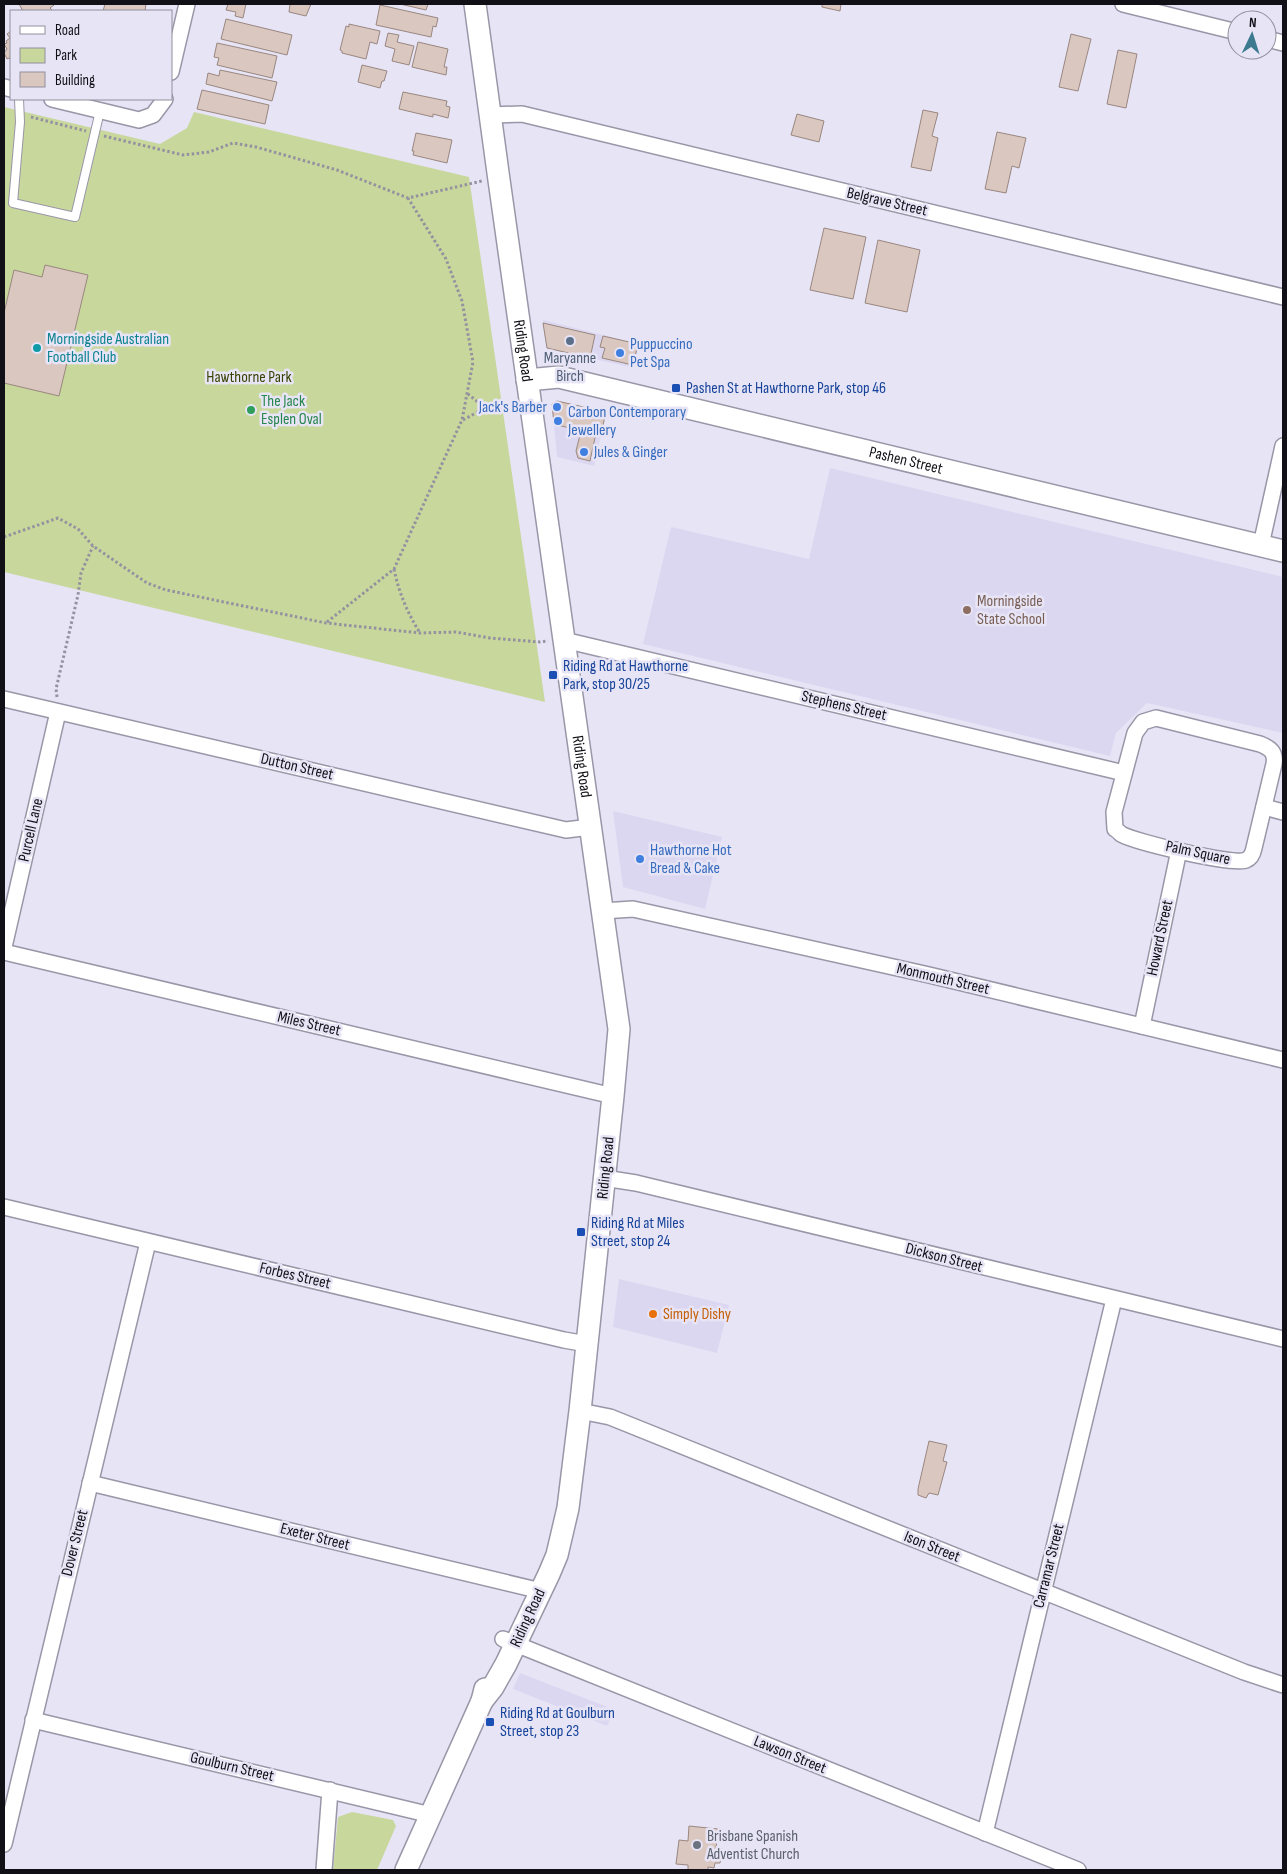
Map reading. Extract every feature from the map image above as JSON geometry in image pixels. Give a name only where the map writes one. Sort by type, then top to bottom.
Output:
[{"type":"main road","name":"Riding Road","points":[[406,1870],[482,1701],[493,1687],[510,1642],[534,1589],[558,1555],[568,1508],[580,1411],[619,1028],[475,4]]},
{"type":"main road","name":"Pashen Street","points":[[527,380],[559,377],[1283,551]]},
{"type":"street","points":[[172,68],[188,4]]},
{"type":"street","points":[[1124,4],[1173,10],[1227,29]]},
{"type":"street","points":[[56,100],[139,120],[154,115],[164,100]]},
{"type":"street","name":"Belgrave Street","points":[[490,115],[522,114],[1283,297]]},
{"type":"street","points":[[1261,546],[1283,446]]},
{"type":"street","name":"Stephens Street","points":[[564,640],[1124,772]]},
{"type":"street","name":"Dutton Street","points":[[4,700],[566,830],[590,827]]},
{"type":"street","name":"Purcell Lane","points":[[4,947],[58,712]]},
{"type":"street","name":"Palm Square","points":[[1156,718],[1260,744],[1273,751],[1275,757],[1252,854],[1247,860],[1230,862],[1121,834],[1115,828],[1114,812],[1124,772],[1135,733],[1142,722],[1156,718]]},
{"type":"street","points":[[1264,807],[1283,812]]},
{"type":"street","name":"Howard Street","points":[[1142,1026],[1179,850]]},
{"type":"street","name":"Monmouth Street","points":[[602,911],[633,909],[929,975],[1283,1060]]},
{"type":"street","name":"Miles Street","points":[[4,952],[613,1096]]},
{"type":"street","name":"Dickson Street","points":[[604,1178],[645,1186],[1283,1339]]},
{"type":"street","name":"Forbes Street","points":[[4,1208],[587,1344]]},
{"type":"street","name":"Dover Street","points":[[4,1844],[32,1720],[148,1242]]},
{"type":"street","name":"Carramar Street","points":[[985,1833],[1114,1299]]},
{"type":"street","name":"Ison Street","points":[[580,1411],[610,1417],[1043,1592],[1244,1672],[1283,1685]]},
{"type":"street","name":"Exeter Street","points":[[90,1482],[534,1589]]},
{"type":"street","name":"Lawson Street","points":[[510,1642],[1078,1870]]},
{"type":"street","name":"Goulburn Street","points":[[32,1720],[431,1815]]},
{"type":"street","points":[[324,1870],[330,1790]]},
{"type":"lane","points":[[19,100],[20,114],[13,203],[76,218],[100,111]]},
{"type":"path","points":[[20,114],[183,155],[209,152],[233,142],[338,170],[408,198],[478,182],[499,180]]},
{"type":"path","points":[[326,623],[394,569],[462,420],[468,394],[473,362],[462,301],[446,260],[408,198]]},
{"type":"path","points":[[468,394],[485,408],[510,411]]},
{"type":"path","points":[[462,420],[485,408]]},
{"type":"path","points":[[4,537],[58,518],[78,529],[94,546],[148,583],[166,590],[326,623],[420,633],[456,632],[490,638],[540,642],[564,640]]},
{"type":"path","points":[[58,712],[56,689],[78,595],[81,573],[94,546]]},
{"type":"path","points":[[394,569],[407,612],[420,633]]},
{"type":"shaded area","points":[[543,320],[639,344],[634,368],[546,348]]},
{"type":"shaded area","points":[[557,401],[606,412],[594,466],[557,457],[552,405]]},
{"type":"shaded area","name":"Morningside State School","points":[[830,468],[1283,577],[1283,733],[1147,703],[1116,733],[1110,756],[643,644],[671,527],[809,559]]},
{"type":"shaded area","points":[[613,811],[722,837],[705,909],[623,887]]},
{"type":"shaded area","points":[[619,1279],[729,1305],[717,1353],[613,1327]]},
{"type":"shaded area","points":[[520,1673],[615,1710],[607,1726],[513,1689]]},
{"type":"green space","name":"Hawthorne Park","points":[[4,107],[160,144],[187,128],[194,112],[469,177],[545,702],[4,572]]},
{"type":"green space","points":[[352,1812],[393,1820],[396,1826],[377,1870],[333,1870],[338,1817]]},
{"type":"building","points":[[19,4],[54,5],[50,8],[52,10],[22,10]]},
{"type":"building","points":[[105,4],[146,4],[145,10],[103,10]]},
{"type":"building","points":[[228,4],[246,4],[243,18],[235,16],[236,12],[226,10]]},
{"type":"building","points":[[290,4],[311,4],[306,16],[289,12]]},
{"type":"building","points":[[400,4],[428,4],[426,10]]},
{"type":"building","points":[[822,4],[841,4],[840,11],[822,7]]},
{"type":"building","points":[[380,5],[438,18],[436,27],[433,26],[431,37],[376,25]]},
{"type":"building","points":[[226,19],[292,35],[287,55],[221,39]]},
{"type":"building","points":[[349,24],[380,31],[377,44],[370,42],[366,59],[342,53],[340,50],[346,26],[349,27]]},
{"type":"building","points":[[388,33],[399,35],[397,42],[414,46],[409,65],[392,61],[395,49],[385,46]]},
{"type":"building","points":[[1071,34],[1091,39],[1078,91],[1059,87]]},
{"type":"building","points":[[10,38],[10,59],[7,59],[4,53],[7,49],[4,44],[7,43],[6,41]]},
{"type":"building","points":[[418,42],[448,49],[444,67],[447,67],[446,75],[412,67]]},
{"type":"building","points":[[217,43],[277,56],[272,78],[217,65],[219,58],[214,57]]},
{"type":"building","points":[[1118,50],[1137,54],[1126,108],[1107,104]]},
{"type":"building","points":[[362,65],[387,71],[380,88],[358,82]]},
{"type":"building","points":[[220,70],[277,82],[272,101],[206,84],[208,73],[219,76]]},
{"type":"building","points":[[202,90],[269,105],[265,124],[197,109]]},
{"type":"building","points":[[403,92],[447,101],[446,106],[450,107],[448,118],[433,114],[433,117],[399,109]]},
{"type":"building","points":[[923,110],[938,113],[932,136],[938,138],[931,171],[911,167]]},
{"type":"building","points":[[797,114],[824,121],[819,142],[791,135]]},
{"type":"building","points":[[997,132],[1026,138],[1019,168],[1012,166],[1006,193],[985,189]]},
{"type":"building","points":[[416,133],[452,140],[447,163],[413,155],[414,151],[412,151]]},
{"type":"building","points":[[824,228],[866,237],[853,299],[810,290]]},
{"type":"building","points":[[878,240],[920,250],[907,312],[865,303]]},
{"type":"building","name":"Morningside Australian Football Club","points":[[45,265],[88,275],[59,396],[4,383],[4,313],[14,270],[42,277]]},
{"type":"building","name":"Maryanne Birch","points":[[543,323],[595,335],[590,358],[547,348]]},
{"type":"building","name":"Puppuccino Pet Spa","points":[[603,336],[638,344],[633,365],[602,358],[605,348],[600,347]]},
{"type":"building","points":[[557,401],[606,412],[601,434],[596,433],[590,461],[578,458],[576,451],[581,431],[554,424],[552,404]]},
{"type":"building","points":[[929,1441],[947,1445],[943,1461],[947,1462],[938,1495],[929,1493],[926,1498],[918,1495],[918,1489]]},
{"type":"building","name":"Brisbane Spanish Adventist Church","points":[[689,1826],[718,1829],[716,1848],[722,1849],[720,1863],[715,1863],[714,1868],[708,1867],[708,1870],[688,1870],[688,1865],[676,1864],[679,1840],[688,1841]]},
{"type":"place","name":"Maryanne Birch","points":[[570,341]]},
{"type":"place","name":"Morningside Australian Football Club","points":[[37,348]]},
{"type":"place","name":"Puppuccino Pet Spa","points":[[620,353]]},
{"type":"place","name":"Pashen St at Hawthorne Park, stop 46","points":[[676,388]]},
{"type":"place","name":"Jack's Barber","points":[[557,407]]},
{"type":"place","name":"The Jack Esplen Oval","points":[[251,410]]},
{"type":"place","name":"Carbon Contemporary Jewellery","points":[[558,421]]},
{"type":"place","name":"Jules & Ginger","points":[[584,452]]},
{"type":"place","name":"Morningside State School","points":[[967,610]]},
{"type":"place","name":"Riding Rd at Hawthorne Park, stop 30/25","points":[[553,675]]},
{"type":"place","name":"Hawthorne Hot Bread & Cake","points":[[640,859]]},
{"type":"place","name":"Riding Rd at Miles Street, stop 24","points":[[581,1232]]},
{"type":"place","name":"Simply Dishy","points":[[653,1314]]},
{"type":"place","name":"Riding Rd at Goulburn Street, stop 23","points":[[490,1722]]},
{"type":"place","name":"Brisbane Spanish Adventist Church","points":[[697,1845]]}]
